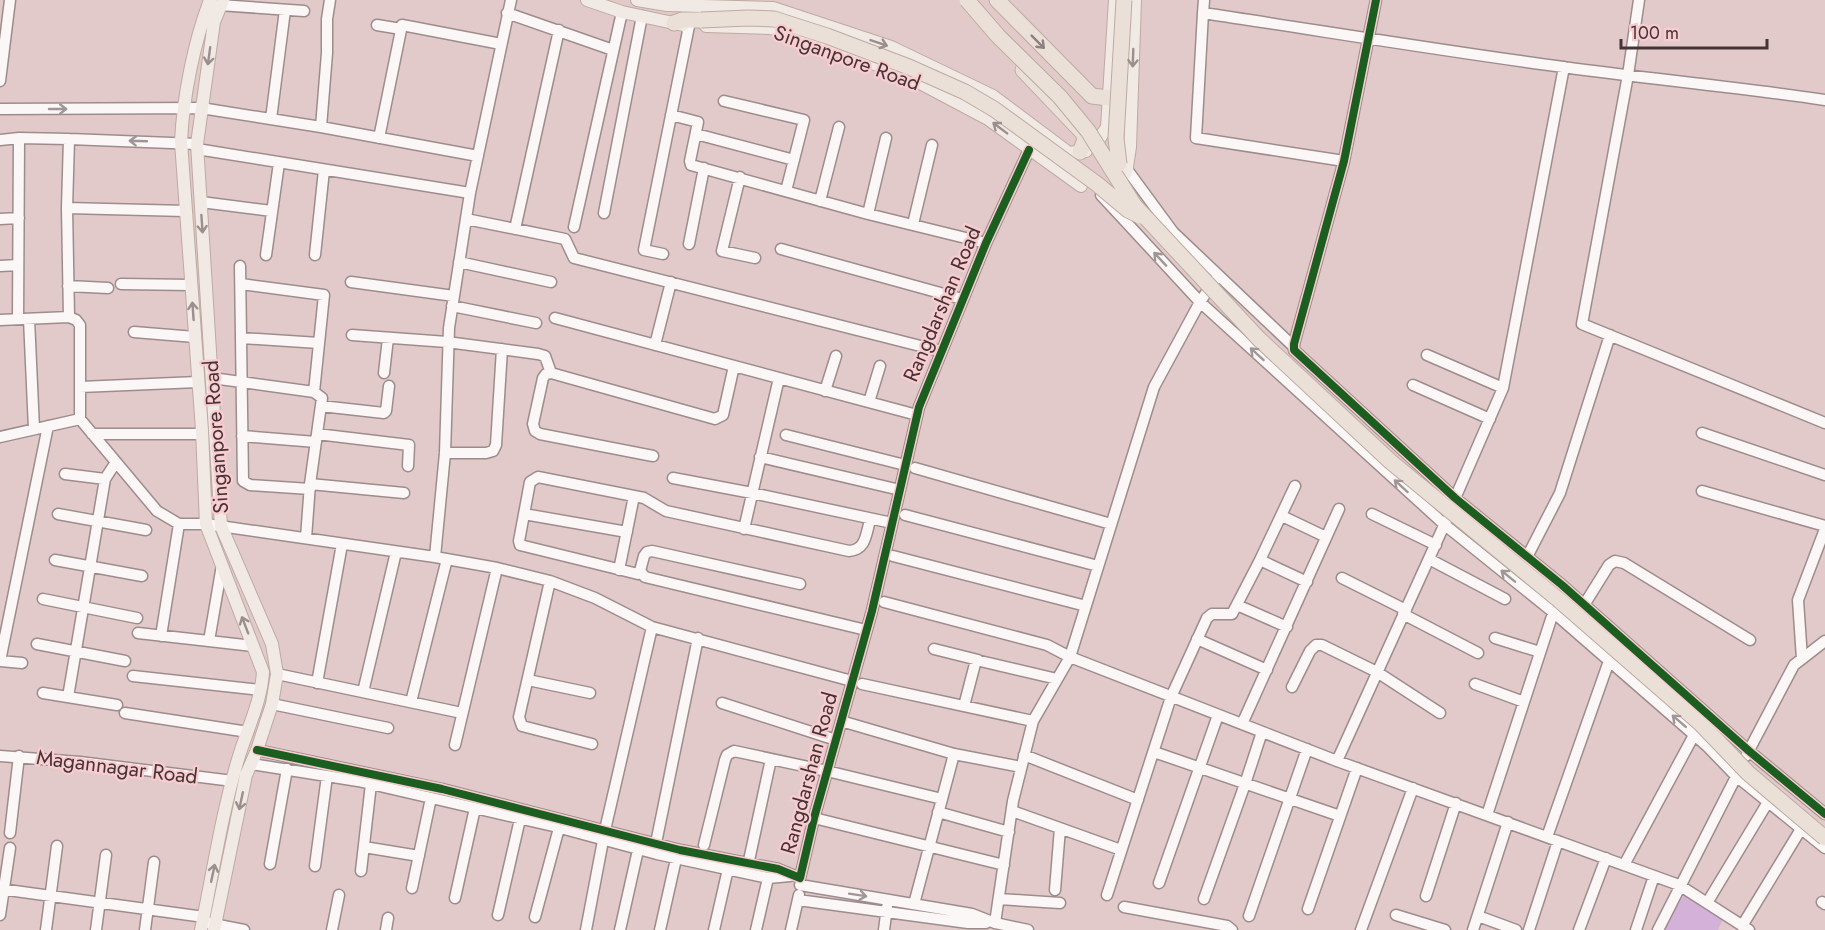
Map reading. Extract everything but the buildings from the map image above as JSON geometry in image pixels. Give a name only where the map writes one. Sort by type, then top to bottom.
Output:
[{"type":"highway","points":[[960,0],[983,29],[1083,133],[1087,150]]},
{"type":"highway","points":[[967,0],[998,36],[1060,97],[1088,131],[1130,196],[1134,206],[1259,339],[1306,385],[1432,497],[1559,600],[1691,715],[1748,773],[1825,838]]},
{"type":"highway","points":[[978,0],[1005,31],[1065,91],[1095,127],[1165,232],[1206,277],[1313,380],[1405,463],[1564,594],[1705,716],[1753,767],[1825,828]]},
{"type":"highway","points":[[997,0],[1092,96],[1109,98]]},
{"type":"highway","points":[[1124,0],[1116,138],[1124,168]]},
{"type":"highway","points":[[688,23],[748,18],[774,19],[827,36],[918,71],[965,92],[994,109],[1097,184],[1128,210],[1145,218]]},
{"type":"main road","name":"Singanpore Road","points":[[587,0],[642,16],[688,23],[771,28],[905,75],[988,119],[1082,186]]},
{"type":"main road","name":"Singanpore Road","points":[[637,0],[668,5],[773,8],[880,43],[993,96],[1069,153],[1087,150]]},
{"type":"main road","points":[[1115,0],[1107,127],[1077,164],[1078,179],[1082,186],[1088,192],[1101,195],[1112,193],[1119,188],[1130,147],[1135,0]]},
{"type":"main road","name":"Singanpore Road","points":[[207,924],[246,775],[258,750],[272,704],[277,674],[272,644],[221,526],[197,147],[217,2]]},
{"type":"main road","name":"Singanpore Road","points":[[207,924],[233,781],[261,690],[263,672],[206,524],[202,434],[180,142],[182,109],[202,25],[217,2]]},
{"type":"main road","points":[[1087,150],[1102,146],[1116,152],[1122,158],[1124,168]]},
{"type":"street","points":[[0,81],[4,19],[10,0]]},
{"type":"street","points":[[321,127],[330,0]]},
{"type":"street","points":[[435,557],[445,453],[447,342],[470,193],[511,0]]},
{"type":"street","points":[[1204,0],[1196,138],[1344,161]]},
{"type":"street","points":[[1294,346],[1344,161],[1376,0]]},
{"type":"street","points":[[1639,0],[1628,75],[1582,324],[1825,423]]},
{"type":"street","points":[[217,2],[304,11]]},
{"type":"street","points":[[271,119],[285,10]]},
{"type":"street","points":[[574,227],[622,12]]},
{"type":"street","points":[[507,13],[613,50]]},
{"type":"street","points":[[1203,13],[1564,67],[1825,100]]},
{"type":"street","points":[[604,213],[642,16]]},
{"type":"street","points":[[663,254],[644,250],[688,23]]},
{"type":"street","points":[[379,138],[402,25],[501,44]]},
{"type":"street","points":[[376,26],[400,29]]},
{"type":"street","points":[[515,229],[559,30]]},
{"type":"street","points":[[1337,760],[1436,545],[1503,388],[1564,67]]},
{"type":"street","points":[[724,101],[804,120],[786,191]]},
{"type":"street","points":[[0,108],[201,108],[478,156]]},
{"type":"street","points":[[671,115],[698,121],[690,164],[868,214],[986,243]]},
{"type":"street","points":[[820,201],[838,127]]},
{"type":"street","points":[[696,134],[794,160]]},
{"type":"street","points":[[0,140],[19,138],[180,142],[279,163],[470,193]]},
{"type":"street","points":[[19,138],[18,265],[34,429]]},
{"type":"street","points":[[868,214],[886,138]]},
{"type":"street","points":[[69,139],[67,208],[69,317]]},
{"type":"street","points":[[913,224],[932,145]]},
{"type":"street","name":"Rangdarshan Road","points":[[797,880],[841,721],[857,682],[866,630],[900,490],[910,466],[917,415],[962,298],[1029,150]]},
{"type":"street","points":[[266,255],[279,163]]},
{"type":"street","points":[[689,244],[704,168]]},
{"type":"street","points":[[1124,168],[1173,232],[1294,346],[1296,352],[1455,498],[1562,585],[1749,751],[1825,814]]},
{"type":"street","points":[[315,255],[324,170]]},
{"type":"street","points":[[740,177],[722,251],[754,258]]},
{"type":"street","points":[[1101,195],[1200,302],[1444,525],[1553,612],[1694,735],[1736,776],[1825,848]]},
{"type":"street","points":[[201,202],[272,211]]},
{"type":"street","points":[[67,208],[186,211]]},
{"type":"street","points":[[0,219],[19,218]]},
{"type":"street","points":[[466,219],[565,239],[572,257],[940,351]]},
{"type":"street","points":[[781,249],[962,298]]},
{"type":"street","points":[[459,262],[551,282]]},
{"type":"street","points":[[0,266],[18,265]]},
{"type":"street","points":[[240,266],[242,477],[246,484],[404,493]]},
{"type":"street","points":[[995,923],[1012,811],[1033,722],[1070,657],[1154,387],[1200,302],[1218,275]]},
{"type":"street","points":[[351,282],[453,301],[536,323]]},
{"type":"street","points":[[655,345],[671,282]]},
{"type":"street","points":[[121,284],[191,285]]},
{"type":"street","points":[[241,284],[324,295],[314,392]]},
{"type":"street","points":[[68,286],[108,288]]},
{"type":"street","points":[[0,320],[69,317],[76,320],[80,325],[80,419],[157,512],[179,524],[221,526],[497,568],[550,581],[595,598],[652,627],[857,682],[1033,722]]},
{"type":"street","points":[[555,318],[917,415]]},
{"type":"street","points":[[134,332],[195,337]]},
{"type":"street","points":[[352,335],[447,342],[545,356],[551,373]]},
{"type":"street","points":[[1527,557],[1560,493],[1610,335]]},
{"type":"street","points":[[242,338],[319,343]]},
{"type":"street","points":[[384,373],[388,338]]},
{"type":"street","points":[[445,453],[493,451],[496,444],[502,349]]},
{"type":"street","points":[[825,391],[836,356]]},
{"type":"street","points":[[1427,356],[1503,388]]},
{"type":"street","points":[[653,456],[540,434],[535,431],[533,423],[543,378],[546,374],[551,373],[715,418],[723,415],[734,366]]},
{"type":"street","points":[[868,402],[879,366]]},
{"type":"street","points":[[212,378],[314,392],[322,397],[310,486],[306,538]]},
{"type":"street","points":[[744,529],[779,378]]},
{"type":"street","points":[[80,387],[198,382]]},
{"type":"street","points":[[1413,385],[1490,419]]},
{"type":"street","points":[[321,406],[384,413],[388,386]]},
{"type":"street","points":[[0,437],[80,419]]},
{"type":"street","points":[[22,663],[0,661],[48,426]]},
{"type":"street","points":[[92,434],[202,434]]},
{"type":"street","points":[[1702,434],[1825,475]]},
{"type":"street","points":[[786,435],[910,466],[1111,524]]},
{"type":"street","points":[[242,436],[406,444],[409,446],[408,466]]},
{"type":"street","points":[[760,457],[900,490]]},
{"type":"street","points":[[68,697],[105,479],[116,462]]},
{"type":"street","points":[[65,474],[105,479]]},
{"type":"street","points":[[638,574],[520,545],[530,482],[538,477],[644,498],[666,511],[849,551],[857,550],[863,545],[870,520]]},
{"type":"street","points":[[673,478],[892,523]]},
{"type":"street","points":[[1107,895],[1171,697],[1197,639],[1209,615],[1230,615],[1237,605],[1295,486]]},
{"type":"street","points":[[1702,491],[1825,528],[1798,600],[1802,659]]},
{"type":"street","points":[[619,570],[634,496]]},
{"type":"street","points":[[1242,724],[1339,509]]},
{"type":"street","points":[[58,514],[146,530]]},
{"type":"street","points":[[524,514],[627,532]]},
{"type":"street","points":[[1372,514],[1436,545]]},
{"type":"street","points":[[904,515],[1098,566]]},
{"type":"street","points":[[1282,516],[1326,537]]},
{"type":"street","points":[[161,636],[179,524]]},
{"type":"street","points":[[317,682],[342,544]]},
{"type":"street","points":[[801,584],[652,551],[647,552],[644,556],[640,571],[645,577],[866,630]]},
{"type":"street","points":[[363,692],[396,552]]},
{"type":"street","points":[[894,556],[1086,606]]},
{"type":"street","points":[[411,702],[447,559]]},
{"type":"street","points":[[1429,559],[1505,599]]},
{"type":"street","points":[[55,560],[142,576]]},
{"type":"street","points":[[1260,560],[1307,582]]},
{"type":"street","points":[[1584,605],[1609,565],[1616,561],[1624,563],[1750,640]]},
{"type":"street","points":[[209,641],[222,564]]},
{"type":"street","points":[[455,745],[497,568]]},
{"type":"street","points":[[1342,578],[1478,652]]},
{"type":"street","points":[[550,581],[519,717],[520,723],[522,726],[592,744]]},
{"type":"street","points":[[1487,815],[1562,585]]},
{"type":"street","points":[[43,599],[137,618]]},
{"type":"street","points":[[884,602],[1047,645],[1070,657],[1262,732],[1679,885],[1745,928],[1801,829]]},
{"type":"street","points":[[1237,605],[1287,627]]},
{"type":"street","points":[[586,930],[604,835],[652,627]]},
{"type":"street","points":[[138,633],[253,646]]},
{"type":"street","points":[[656,843],[698,638]]},
{"type":"street","points":[[1495,638],[1540,652]]},
{"type":"street","points":[[1197,639],[1267,670]]},
{"type":"street","points":[[1658,930],[1794,664],[1825,641]]},
{"type":"street","points":[[37,644],[125,661]]},
{"type":"street","points":[[1292,687],[1310,651],[1316,645],[1322,645],[1377,672],[1440,713]]},
{"type":"street","points":[[934,649],[1057,679]]},
{"type":"street","points":[[964,706],[978,660]]},
{"type":"street","points":[[1547,837],[1609,661]]},
{"type":"street","points":[[277,674],[462,712]]},
{"type":"street","points":[[134,676],[261,690]]},
{"type":"street","points":[[528,680],[590,693]]},
{"type":"street","points":[[1474,684],[1524,702]]},
{"type":"street","points":[[43,693],[248,732]]},
{"type":"street","points":[[722,703],[836,740]]},
{"type":"street","points":[[272,704],[388,728]]},
{"type":"street","points":[[1159,883],[1218,715]]},
{"type":"street","points":[[841,721],[954,754],[1021,767]]},
{"type":"street","points":[[1204,898],[1262,732]]},
{"type":"street","points":[[1624,865],[1694,735]]},
{"type":"street","points":[[1249,915],[1307,749]]},
{"type":"street","name":"Rangdarshan Road","points":[[258,750],[442,789],[604,835],[638,850],[768,878],[797,880]]},
{"type":"street","points":[[704,845],[727,755],[734,751],[942,799]]},
{"type":"street","points":[[1154,752],[1340,816]]},
{"type":"street","points":[[914,904],[954,754]]},
{"type":"street","points":[[1024,755],[1138,800]]},
{"type":"street","name":"Magannagar Road","points":[[0,756],[19,756],[233,781]]},
{"type":"street","points":[[10,833],[19,756]]},
{"type":"street","points":[[748,865],[771,759]]},
{"type":"street","name":"Rangdarshan Road","points":[[252,764],[371,784],[559,828],[656,843],[748,865],[778,869],[797,880]]},
{"type":"street","points":[[1308,909],[1357,768]]},
{"type":"street","points":[[270,864],[286,769]]},
{"type":"street","points":[[315,866],[327,776]]},
{"type":"street","points":[[361,871],[371,784]]},
{"type":"street","points":[[1361,930],[1413,788]]},
{"type":"street","points":[[412,888],[431,798]]},
{"type":"street","points":[[1707,903],[1768,802]]},
{"type":"street","points":[[1426,896],[1456,803]]},
{"type":"street","points":[[455,898],[475,808]]},
{"type":"street","points":[[1012,811],[1121,850]]},
{"type":"street","points":[[938,812],[1009,832]]},
{"type":"street","points":[[814,818],[1004,865]]},
{"type":"street","points":[[498,915],[520,819]]},
{"type":"street","points":[[1473,930],[1508,822]]},
{"type":"street","points":[[535,917],[559,828]]},
{"type":"street","points":[[1055,890],[1060,828]]},
{"type":"street","points":[[1530,930],[1558,841]]},
{"type":"street","points":[[46,930],[57,846]]},
{"type":"street","points":[[364,847],[419,856]]},
{"type":"street","points":[[0,915],[10,848]]},
{"type":"street","points":[[620,930],[638,850]]},
{"type":"street","points":[[96,930],[106,855]]},
{"type":"street","points":[[1579,930],[1606,858]]},
{"type":"street","points":[[660,930],[676,859]]},
{"type":"street","points":[[145,930],[154,862]]},
{"type":"street","points":[[714,930],[728,869]]},
{"type":"street","points":[[1636,930],[1654,876]]},
{"type":"street","points":[[756,930],[768,878]]},
{"type":"street","points":[[791,930],[798,900],[797,880],[888,900],[972,914],[1015,929],[1028,930]]},
{"type":"street","points":[[2,890],[148,909],[207,924],[244,930]]},
{"type":"street","points":[[332,930],[339,895]]},
{"type":"street","points":[[999,899],[1060,903]]},
{"type":"street","points":[[798,900],[968,923],[995,923]]},
{"type":"street","points":[[884,930],[888,900]]},
{"type":"street","points":[[1124,907],[1227,926],[1232,930]]},
{"type":"street","points":[[1395,915],[1420,927],[1445,930]]},
{"type":"street","points":[[1478,916],[1516,930]]},
{"type":"street","points":[[386,930],[388,918]]},
{"type":"shaded area","points":[[1685,894],[1723,919],[1718,930],[1661,930]]},
{"type":"cycle path","points":[[1376,0],[1344,161],[1294,350],[1455,498],[1562,585],[1749,751],[1825,814]]},
{"type":"cycle path","points":[[257,750],[442,789],[680,850],[778,869],[800,878],[814,818],[872,611],[919,407],[986,243],[1029,150]]}]
